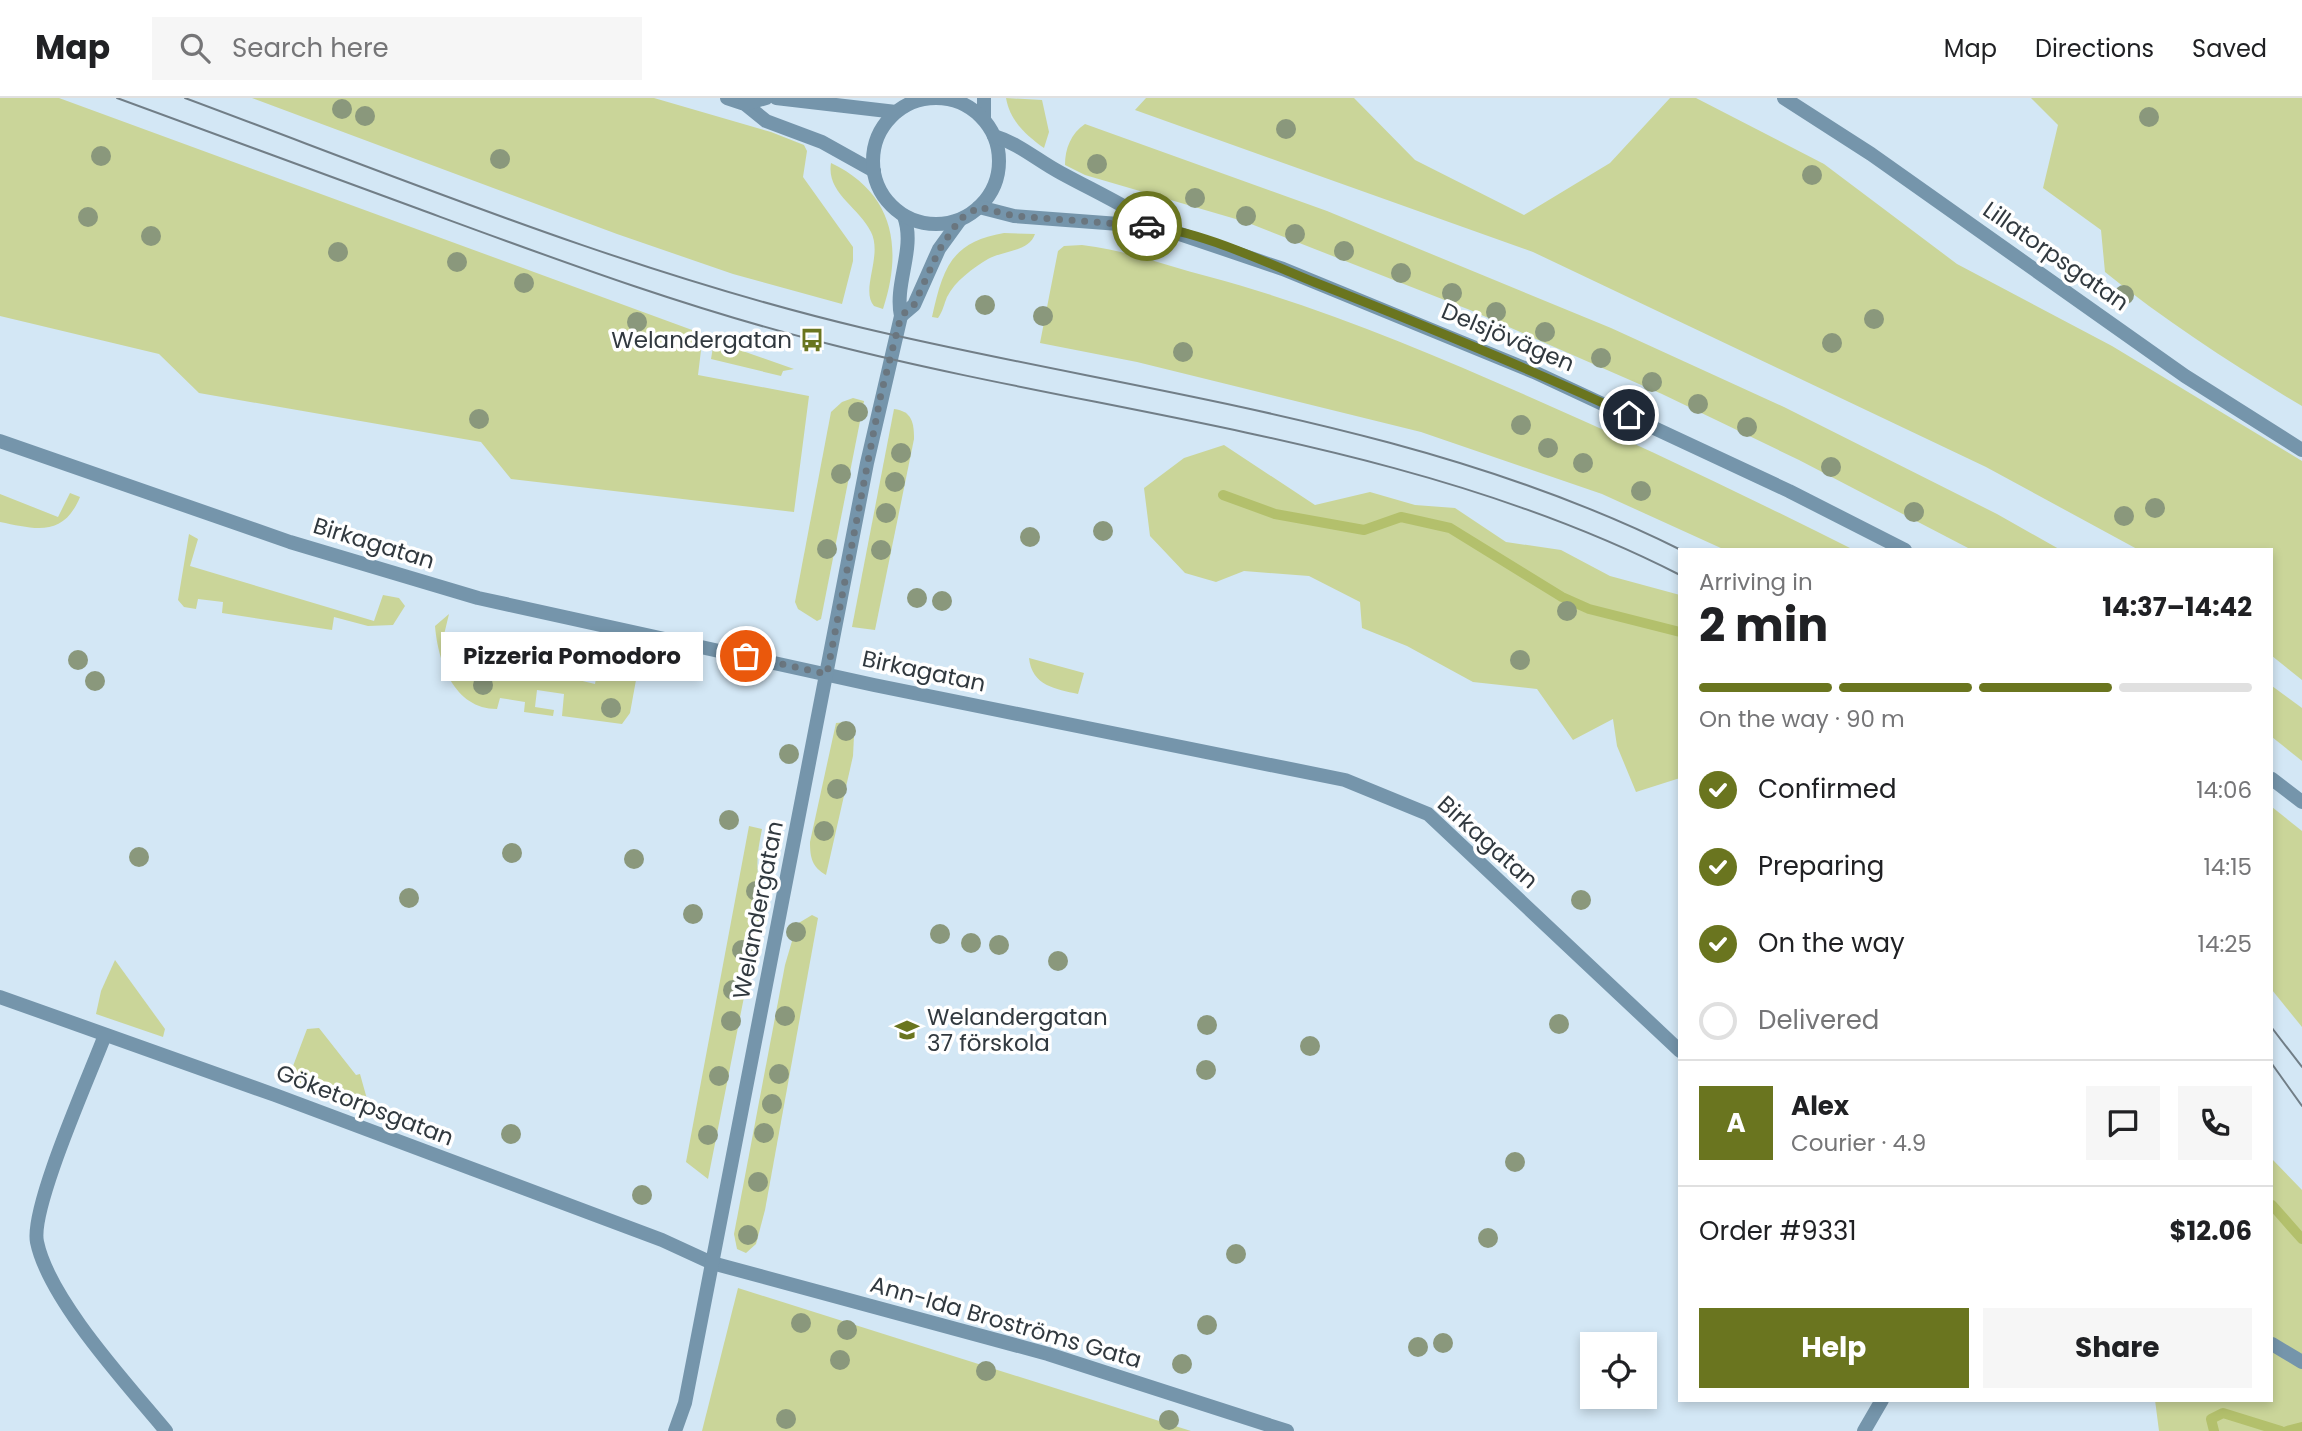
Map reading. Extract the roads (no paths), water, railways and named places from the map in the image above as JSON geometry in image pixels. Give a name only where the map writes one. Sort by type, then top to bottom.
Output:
[{"type":"street","points":[[727,98],[745,104],[766,121],[822,142],[874,171]]},
{"type":"street","points":[[745,104],[766,98]]},
{"type":"street","points":[[776,98],[896,112]]},
{"type":"street","points":[[933,98],[952,100],[970,107],[984,119],[1000,154],[998,174],[991,192],[979,207],[960,219],[931,224],[904,216],[884,197],[874,171],[878,136],[896,112],[917,101],[933,98]]},
{"type":"street","points":[[984,98],[984,119]]},
{"type":"street","name":"Lillatorpsgatan","points":[[1784,98],[1926,192],[2185,376],[2302,450]]},
{"type":"street","name":"Delsjövägen","points":[[994,136],[1014,142],[1060,173],[1119,201],[1159,227],[1283,269],[1534,372],[1789,491],[1901,548]]},
{"type":"street","name":"Delsjövägen","points":[[979,207],[1014,216],[1159,227]]},
{"type":"street","name":"Welandergatan","points":[[675,1431],[685,1403],[878,405],[901,316],[899,305],[908,248],[904,216]]},
{"type":"street","name":"Welandergatan","points":[[901,316],[914,305],[939,250],[960,219]]},
{"type":"street","name":"Birkagatan","points":[[0,441],[290,542],[478,598],[827,674],[1345,780],[1428,814],[1678,1049]]},
{"type":"street","points":[[2273,780],[2302,802]]},
{"type":"street","name":"Göketorpsgatan","points":[[0,997],[291,1101],[662,1240],[712,1262]]},
{"type":"street","points":[[105,1035],[48,1184],[38,1219],[37,1241],[47,1270],[68,1306],[166,1431]]},
{"type":"street","name":"Ann-Ida Broströms Gata","points":[[712,1262],[1048,1354],[1287,1431]]},
{"type":"street","points":[[2273,1345],[2302,1362]]},
{"type":"street","points":[[1864,1431],[1881,1402]]},
{"type":"waterway","points":[[1223,495],[1275,514],[1364,530],[1401,517],[1450,528],[1562,597],[1589,609],[1678,631]]},
{"type":"waterway","points":[[2273,1206],[2302,1239]]},
{"type":"waterway","points":[[2214,1431],[2211,1419],[2223,1413],[2281,1431]]},
{"type":"waterway","points":[[2287,1431],[2302,1427]]},
{"type":"tram line","points":[[117,98],[572,265],[675,300],[780,331],[940,370],[1264,436],[1371,462],[1476,492],[1579,529],[1678,574]]},
{"type":"tram line","points":[[185,98],[436,193],[691,281],[863,328],[1279,415],[1382,441],[1484,470],[1584,506],[1678,549]]},
{"type":"tram line","points":[[2273,1029],[2302,1067]]},
{"type":"tram line","points":[[2273,1065],[2302,1106]]},
{"type":"place","name":"Welandergatan","points":[[812,340]]},
{"type":"place","name":"Pizzeria Pomodoro","points":[[746,656]]},
{"type":"place","name":"Welandergatan 37 förskola","points":[[907,1030]]}]
